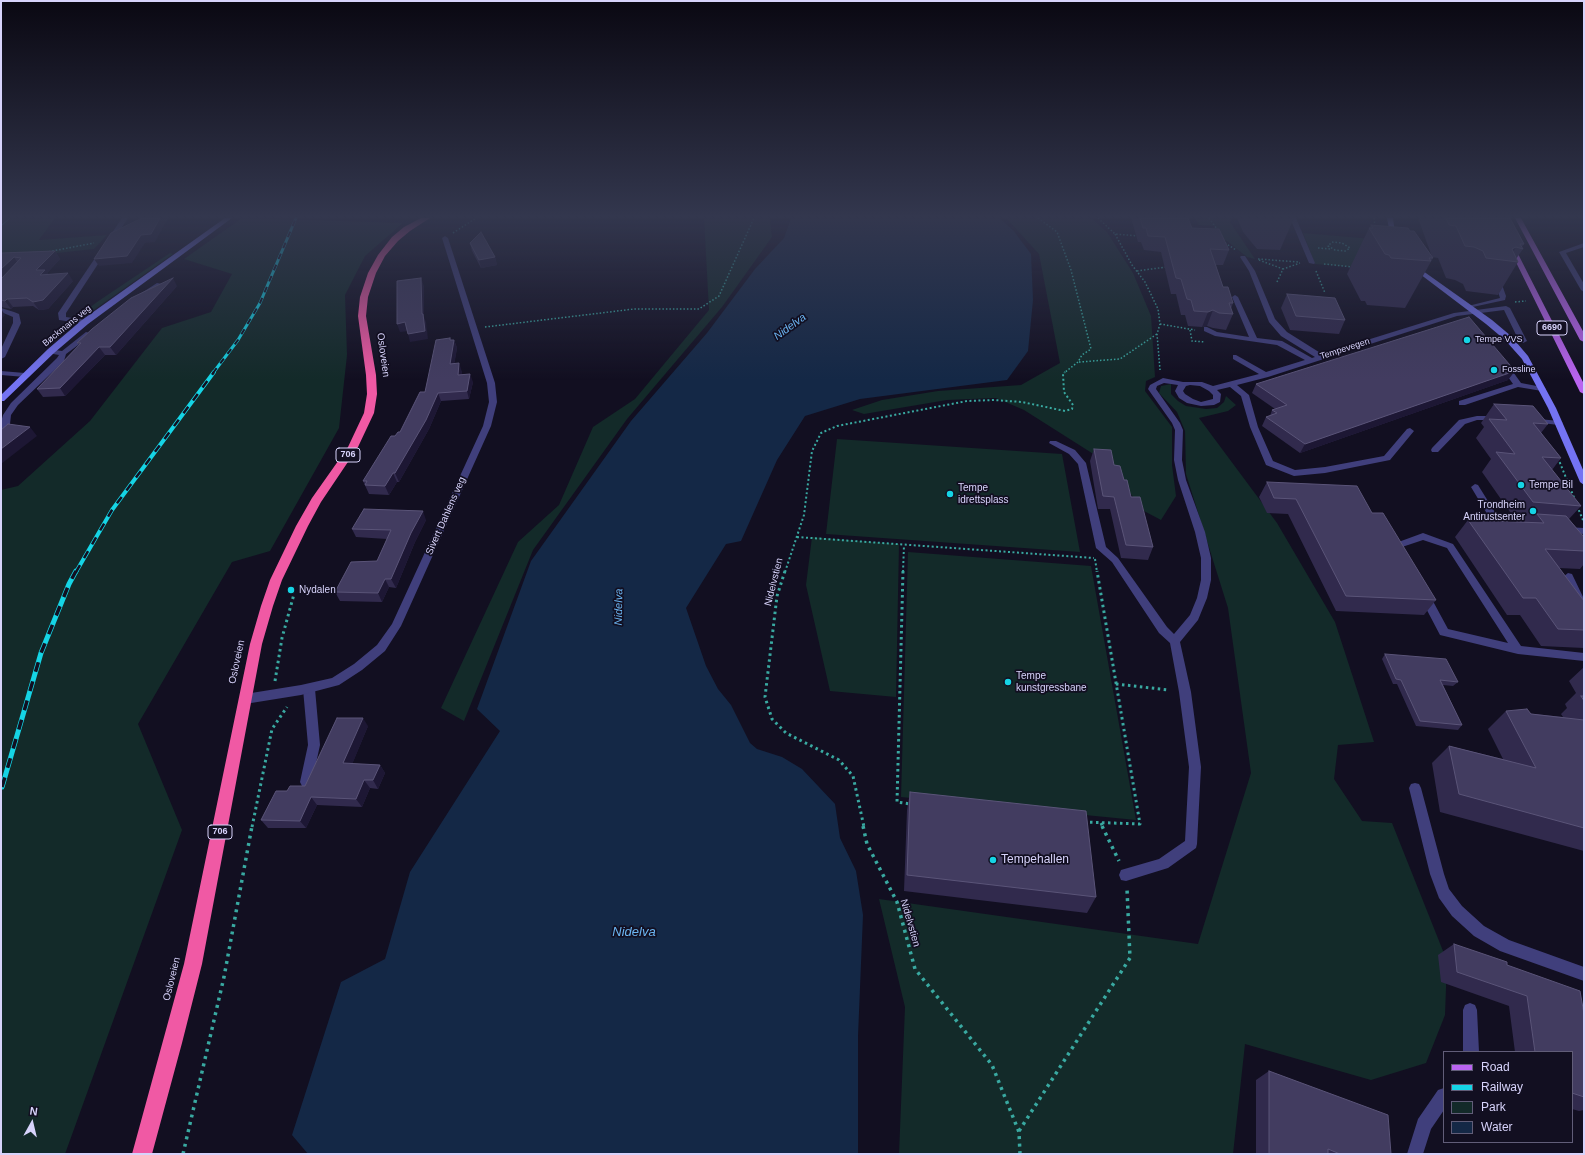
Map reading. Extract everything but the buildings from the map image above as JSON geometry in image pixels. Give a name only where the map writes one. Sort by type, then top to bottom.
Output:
[{"type":"highway","name":"Osloveien","points":[[142,1154],[193,964],[256,644],[267,606],[276,580],[302,526],[316,501],[353,448],[369,413],[372,394],[371,375],[362,316],[364,297],[373,272]]},
{"type":"main road","name":"6690","points":[[1524,272],[1584,392]]},
{"type":"main road","name":"6690","points":[[1547,272],[1584,340]]},
{"type":"street","points":[[86,322],[67,321],[62,318],[62,316],[90,272]]},
{"type":"street","name":"Bøckmans veg","points":[[1,399],[51,351],[86,322],[154,272]]},
{"type":"street","name":"Sivert Dahlens veg","points":[[245,699],[305,690],[335,682],[358,668],[381,648],[396,626],[491,413],[493,402],[492,383],[456,272]]},
{"type":"street","points":[[1252,272],[1272,320],[1284,334],[1321,356]]},
{"type":"street","points":[[1419,272],[1467,313],[1502,299],[1503,296],[1498,282]]},
{"type":"street","points":[[1574,272],[1584,290]]},
{"type":"street","points":[[138,298],[159,284]]},
{"type":"street","points":[[1236,297],[1254,339]]},
{"type":"street","name":"Tempevegen","points":[[1163,380],[1175,381],[1183,384],[1202,384],[1212,389],[1264,375],[1446,316],[1506,308],[1524,341]]},
{"type":"street","points":[[1,310],[12,313],[16,316],[17,323],[1,357]]},
{"type":"street","points":[[1478,312],[1508,338],[1525,358],[1559,423],[1584,482]]},
{"type":"street","points":[[1,438],[5,433],[5,422],[7,415],[15,403],[61,359],[63,353],[94,330]]},
{"type":"street","points":[[1208,330],[1215,334],[1279,344],[1311,360]]},
{"type":"street","points":[[51,351],[63,353]]},
{"type":"street","points":[[1497,356],[1518,385]]},
{"type":"street","points":[[1236,357],[1264,375]]},
{"type":"street","points":[[1,373],[25,375]]},
{"type":"street","points":[[1163,380],[1154,385],[1152,389],[1176,423],[1179,430],[1178,460],[1182,480],[1200,532],[1206,558],[1206,580],[1202,598],[1194,617],[1175,641]]},
{"type":"street","points":[[1183,384],[1179,391],[1182,396],[1190,401],[1201,404],[1211,403],[1217,400],[1217,394],[1212,389]]},
{"type":"street","points":[[1231,384],[1245,395],[1254,427],[1269,463],[1294,472],[1325,470],[1387,458],[1410,431]]},
{"type":"street","points":[[1462,403],[1518,385],[1542,388]]},
{"type":"street","points":[[1435,450],[1462,422],[1477,418],[1507,419]]},
{"type":"street","points":[[1522,419],[1559,423]]},
{"type":"street","points":[[1053,443],[1072,452],[1082,463],[1101,548],[1115,560],[1163,630],[1175,641],[1185,692],[1195,766],[1191,844],[1163,864],[1126,875]]},
{"type":"street","points":[[1475,487],[1498,525],[1513,526]]},
{"type":"street","points":[[1553,529],[1584,531]]},
{"type":"street","points":[[1408,566],[1396,546],[1422,536],[1450,546],[1518,650]]},
{"type":"street","points":[[1568,577],[1584,610]]},
{"type":"street","points":[[1418,586],[1444,632],[1518,650],[1584,657]]},
{"type":"street","points":[[305,690],[314,745],[306,782]]},
{"type":"street","points":[[1414,788],[1437,874],[1444,892],[1457,911],[1479,931],[1505,946],[1584,974]]},
{"type":"street","points":[[1470,1010],[1472,1051]]},
{"type":"street","points":[[1415,1154],[1424,1125],[1443,1097]]},
{"type":"path","points":[[475,330],[634,309],[699,309],[719,296],[730,272]]},
{"type":"path","name":"Nidelvstien","points":[[1020,1154],[1019,1132],[992,1066],[915,969],[897,902],[867,844],[853,776],[838,760],[786,733],[772,719],[765,697],[777,596],[789,556],[804,515],[812,451],[816,440],[826,429],[837,426],[979,400],[1022,402],[1065,411],[1072,409],[1073,405],[1064,392],[1063,374],[1078,362],[1082,355],[1092,349],[1072,272]]},
{"type":"path","points":[[1138,272],[1145,282],[1158,309],[1160,324],[1157,334],[1159,366],[1163,380]]},
{"type":"path","points":[[1277,282],[1282,272]]},
{"type":"path","points":[[1316,272],[1325,292]]},
{"type":"path","points":[[1160,324],[1208,330]]},
{"type":"path","points":[[1078,362],[1120,359],[1157,334]]},
{"type":"path","points":[[797,537],[1115,560]]},
{"type":"path","points":[[904,545],[897,802],[913,804]]},
{"type":"path","points":[[1077,821],[1140,824],[1095,558]]},
{"type":"path","points":[[274,686],[282,638],[294,594]]},
{"type":"path","points":[[1116,684],[1185,692]]},
{"type":"path","points":[[182,1154],[224,977],[272,729],[286,707],[300,698],[305,690]]},
{"type":"path","points":[[1019,1132],[1130,958],[1126,875],[1101,823]]},
{"type":"green space","points":[[142,272],[148,272],[88,314],[77,317]]},
{"type":"green space","points":[[225,272],[357,272],[345,295],[347,355],[339,428],[270,551],[232,562],[138,724],[182,830],[65,1154],[1,1154],[1,490],[18,486],[90,421],[162,328],[211,312],[232,274]]},
{"type":"green space","points":[[707,272],[747,272],[722,307],[627,419],[533,550],[464,721],[441,708],[518,542],[559,505],[593,427],[635,399],[709,310]]},
{"type":"green space","points":[[1042,272],[1132,272],[1151,316],[1155,377],[1146,381],[1145,391],[1172,427],[1172,465],[1176,496],[1161,520],[1144,511],[1106,462],[1024,410],[996,398],[947,400],[864,414],[852,410],[882,400],[938,391],[1021,385],[1060,363]]},
{"type":"green space","points":[[1171,384],[1171,394],[1186,406],[1206,409],[1217,408],[1224,402],[1226,396],[1236,405],[1228,411],[1199,418],[1277,523],[1335,622],[1374,742],[1338,745],[1334,779],[1362,821],[1392,823],[1447,961],[1445,1015],[1426,1063],[1371,1080],[1245,1044],[1233,1154],[899,1154],[905,1007],[879,899],[1198,944],[1251,773],[1228,608],[1186,474],[1185,431],[1177,412],[1159,393],[1161,386]]},
{"type":"green space","name":"Tempe idrettsplass","points":[[837,439],[1062,454],[1080,552],[826,534]]},
{"type":"green space","points":[[812,537],[899,544],[896,697],[830,691],[806,585]]},
{"type":"green space","name":"Tempe kunstgressbane","points":[[908,552],[1091,566],[1136,820],[901,797]]},
{"type":"water","name":"Nidelva","points":[[753,272],[1032,272],[1033,300],[1028,351],[1007,380],[860,399],[805,416],[777,460],[741,541],[726,544],[686,608],[706,666],[718,689],[731,705],[750,743],[757,749],[782,757],[802,769],[835,804],[840,838],[856,871],[863,915],[858,1036],[858,1154],[308,1154],[292,1135],[341,982],[385,959],[410,872],[500,731],[477,709],[531,561],[631,421],[707,333]]},
{"type":"railway","points":[[213,373],[238,340],[260,303],[273,272]]},
{"type":"railway","points":[[76,572],[112,510],[214,372]]},
{"type":"railway","points":[[2,787],[41,653],[69,584],[76,571]]},
{"type":"place","name":"Tempe VVS","points":[[1467,340]]},
{"type":"place","name":"Fossline","points":[[1494,370]]},
{"type":"place","name":"Tempe Bil","points":[[1521,485]]},
{"type":"place","name":"Tempe idrettsplass","points":[[950,494]]},
{"type":"place","name":"Trondheim Antirustsenter","points":[[1533,511]]},
{"type":"place","name":"Nydalen","points":[[291,590]]},
{"type":"place","name":"Tempe kunstgressbane","points":[[1008,682]]},
{"type":"place","name":"Tempehallen","points":[[993,860]]}]
